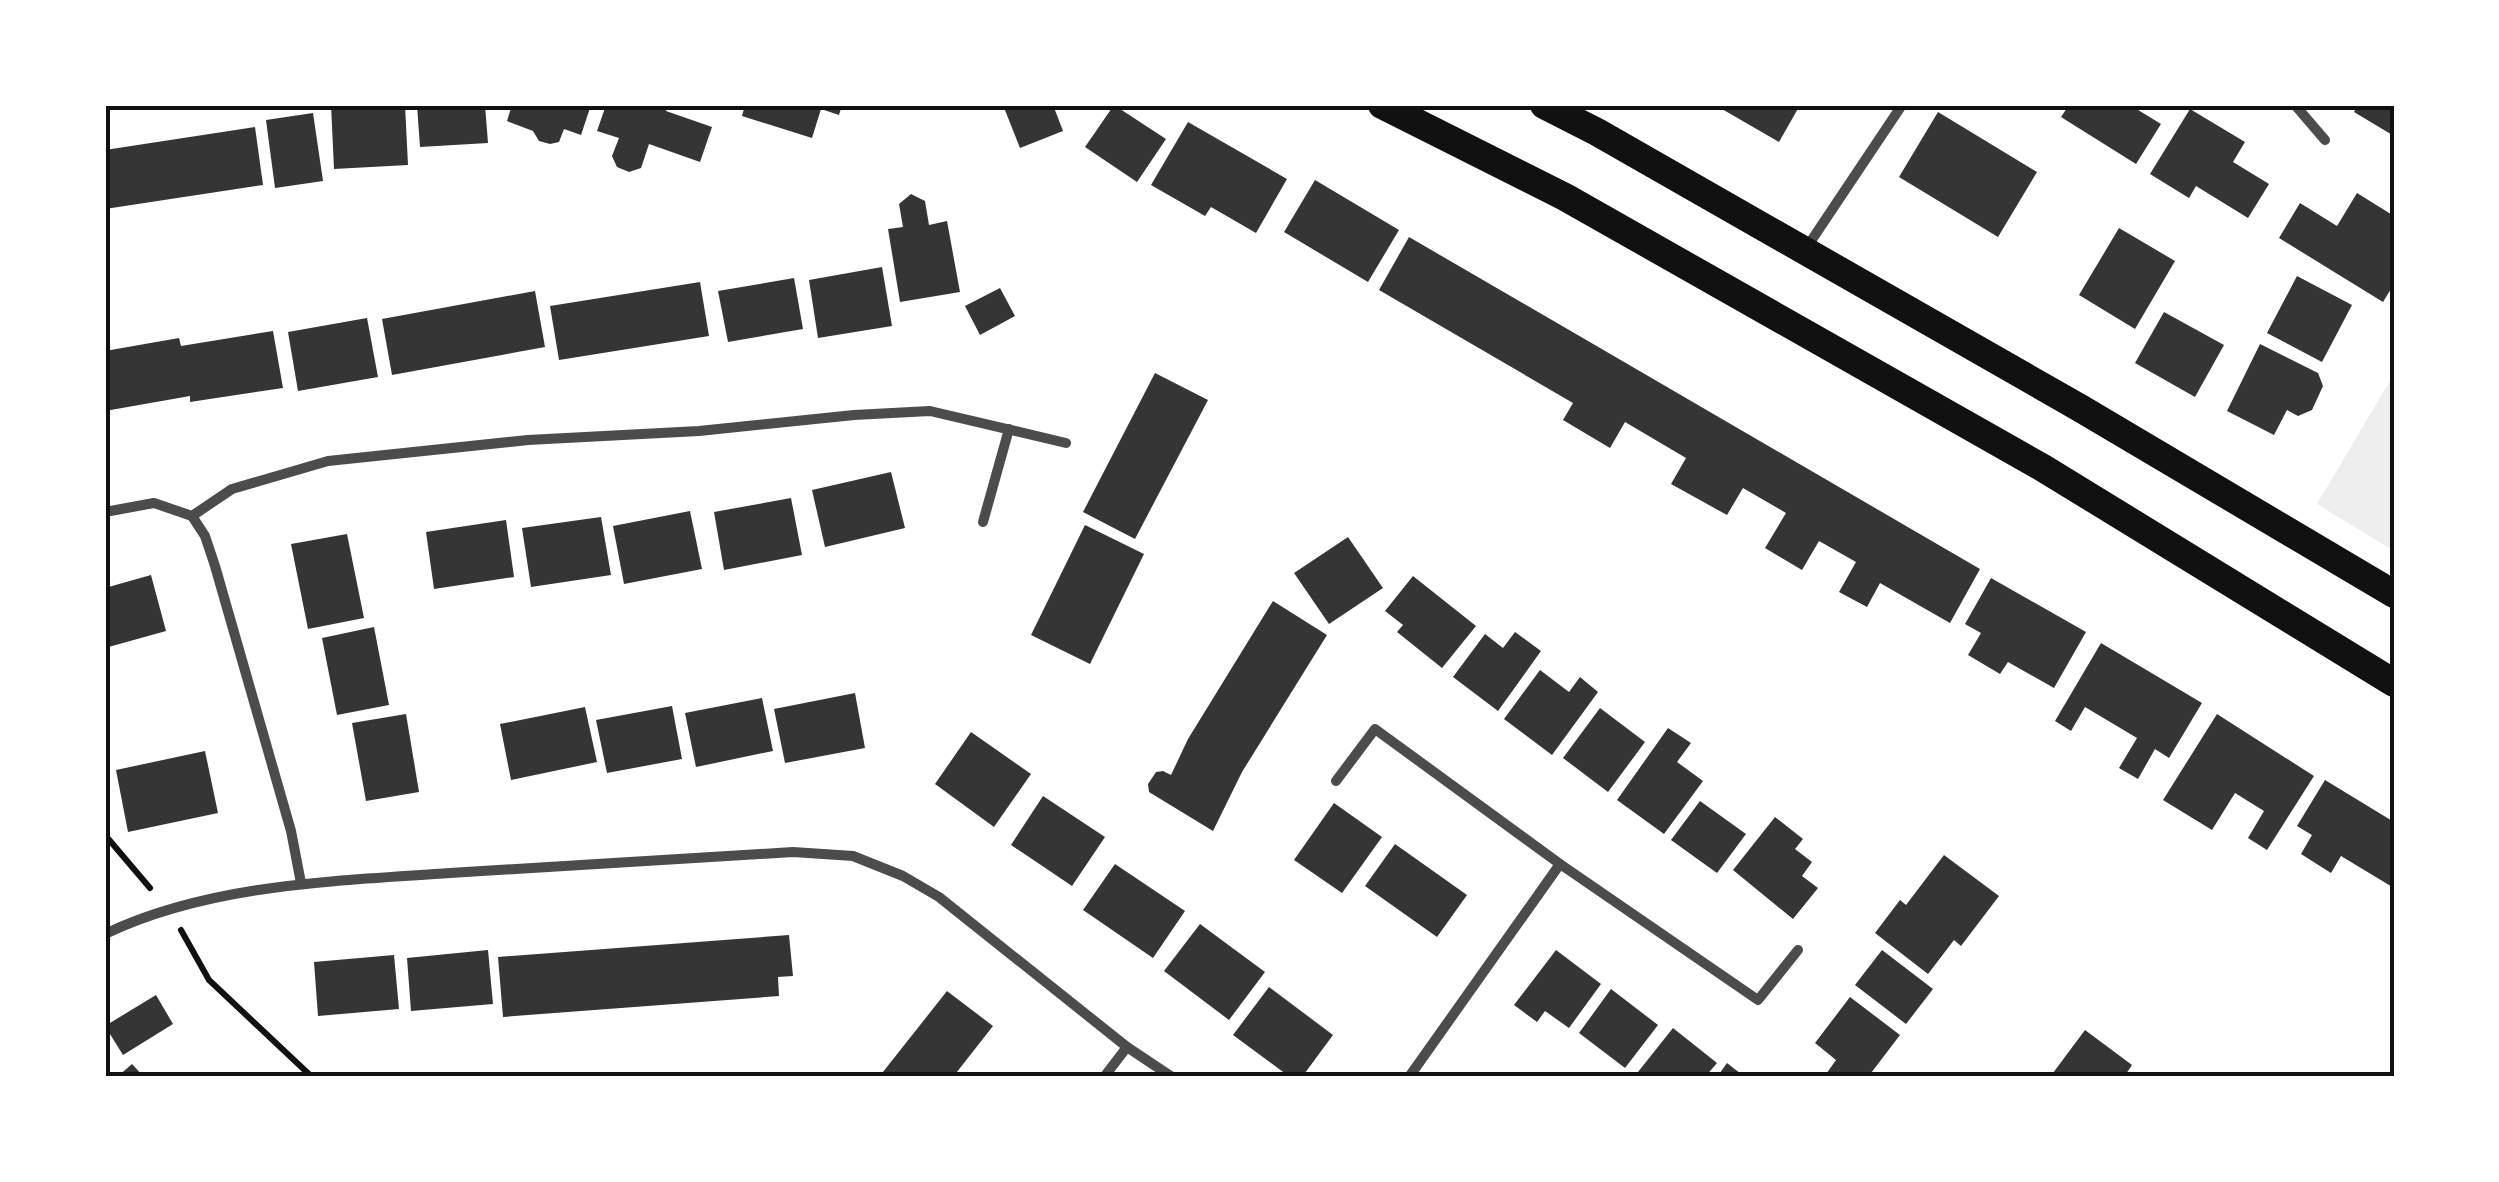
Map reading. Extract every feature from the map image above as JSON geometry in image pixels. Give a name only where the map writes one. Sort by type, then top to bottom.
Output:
[{"type":"highway","points":[[1382,105],[1565,197],[2044,468],[2394,683]]},
{"type":"highway","points":[[1544,105],[2080,408],[2394,594]]},
{"type":"street","points":[[1804,251],[1902,105]]},
{"type":"street","points":[[2294,105],[2325,140]]},
{"type":"street","points":[[192,516],[232,488],[328,461],[528,440],[700,431],[930,410],[1066,443]]},
{"type":"street","points":[[983,522],[1009,430]]},
{"type":"street","points":[[105,512],[154,503],[192,516],[205,536],[291,832],[301,883]]},
{"type":"street","points":[[1336,781],[1375,729],[1560,864],[1758,1000],[1798,950]]},
{"type":"street","points":[[105,934],[168,908],[301,883],[793,852],[854,856],[939,897],[1172,1077]]},
{"type":"street","points":[[1409,1077],[1560,864]]},
{"type":"street","points":[[1104,1077],[1127,1046]]},
{"type":"path","points":[[105,835],[168,908],[209,980],[312,1077]]},
{"type":"shaded area","points":[[2394,374],[2394,551],[2317,504]]},
{"type":"building","points":[[331,105],[405,105],[408,165],[334,169]]},
{"type":"building","points":[[417,105],[485,105],[488,143],[420,147]]},
{"type":"building","points":[[512,105],[591,105],[581,135],[564,129],[559,142],[550,144],[539,141],[533,131],[507,121]]},
{"type":"building","points":[[606,105],[668,105],[666,111],[712,127],[700,162],[649,144],[641,168],[629,172],[617,167],[612,156],[619,138],[597,131]]},
{"type":"building","points":[[745,105],[842,105],[839,115],[821,109],[812,138],[742,116]]},
{"type":"building","points":[[1003,105],[1053,105],[1063,131],[1020,148]]},
{"type":"building","points":[[1114,105],[1166,139],[1137,182],[1085,147]]},
{"type":"building","points":[[1715,105],[1800,105],[1779,142]]},
{"type":"building","points":[[2069,105],[2130,105],[2161,124],[2136,164],[2061,117]]},
{"type":"building","points":[[2358,105],[2394,105],[2394,136],[2354,112]]},
{"type":"building","points":[[2190,109],[2245,142],[2233,162],[2269,184],[2248,218],[2196,186],[2189,198],[2150,174]]},
{"type":"building","points":[[1938,112],[2037,172],[1998,237],[1899,177]]},
{"type":"building","points":[[313,113],[323,181],[275,188],[266,120]]},
{"type":"building","points":[[1188,122],[1287,179],[1256,233],[1211,207],[1205,216],[1151,185]]},
{"type":"building","points":[[255,127],[263,185],[105,209],[105,150]]},
{"type":"building","points":[[1315,180],[1399,230],[1368,282],[1284,232]]},
{"type":"building","points":[[2357,193],[2394,216],[2394,284],[2383,302],[2279,238],[2300,203],[2337,226]]},
{"type":"building","points":[[911,194],[925,201],[929,225],[947,221],[960,292],[900,302],[888,229],[903,227],[899,204]]},
{"type":"building","points":[[2119,228],[2175,261],[2135,329],[2079,295]]},
{"type":"building","points":[[1409,237],[1980,569],[1950,623],[1880,583],[1867,607],[1839,592],[1856,562],[1819,541],[1802,570],[1765,548],[1786,513],[1743,488],[1727,515],[1671,484],[1686,458],[1625,422],[1610,448],[1563,420],[1573,403],[1379,290]]},
{"type":"building","points":[[882,267],[892,326],[818,338],[809,280]]},
{"type":"building","points":[[2297,276],[2352,305],[2322,362],[2267,333]]},
{"type":"building","points":[[794,278],[803,329],[728,342],[718,291]]},
{"type":"building","points":[[700,282],[709,336],[559,360],[550,306]]},
{"type":"building","points":[[1000,288],[1015,316],[980,335],[965,306]]},
{"type":"building","points":[[535,291],[545,347],[392,375],[382,319]]},
{"type":"building","points":[[2164,312],[2224,345],[2195,397],[2135,363]]},
{"type":"building","points":[[367,318],[378,377],[298,391],[288,332]]},
{"type":"building","points":[[273,331],[283,388],[190,402],[190,396],[105,411],[105,351],[179,338],[181,346]]},
{"type":"building","points":[[2260,344],[2318,373],[2323,386],[2312,410],[2298,416],[2287,410],[2274,435],[2227,411]]},
{"type":"building","points":[[1155,373],[1208,400],[1135,539],[1083,512]]},
{"type":"building","points":[[891,472],[905,528],[825,547],[812,490]]},
{"type":"building","points":[[791,498],[802,555],[724,570],[714,512]]},
{"type":"building","points":[[690,511],[702,569],[624,584],[613,526]]},
{"type":"building","points":[[601,517],[611,575],[531,587],[522,528]]},
{"type":"building","points":[[506,520],[514,577],[434,589],[426,532]]},
{"type":"building","points":[[1085,525],[1144,554],[1090,664],[1031,635]]},
{"type":"building","points":[[347,534],[364,618],[308,629],[291,544]]},
{"type":"building","points":[[1348,537],[1383,588],[1329,624],[1294,573]]},
{"type":"building","points":[[151,575],[166,631],[105,648],[105,588]]},
{"type":"building","points":[[1413,576],[1476,626],[1442,668],[1397,632],[1403,625],[1385,611]]},
{"type":"building","points":[[1991,578],[2086,632],[2054,688],[2008,662],[2000,674],[1968,655],[1981,633],[1965,624]]},
{"type":"building","points":[[1273,601],[1327,635],[1242,772],[1213,831],[1149,792],[1148,784],[1156,772],[1171,775],[1188,739]]},
{"type":"building","points":[[374,627],[389,705],[337,715],[322,638]]},
{"type":"building","points":[[1515,632],[1541,651],[1498,711],[1453,677],[1485,634],[1503,648]]},
{"type":"building","points":[[2101,643],[2202,703],[2169,758],[2155,749],[2138,779],[2119,768],[2137,738],[2085,707],[2071,731],[2055,721]]},
{"type":"building","points":[[1540,670],[1569,692],[1580,677],[1598,692],[1552,755],[1504,719]]},
{"type":"building","points":[[855,693],[865,748],[785,763],[774,709]]},
{"type":"building","points":[[762,698],[773,751],[696,767],[685,713]]},
{"type":"building","points":[[672,706],[682,759],[607,773],[596,720]]},
{"type":"building","points":[[585,707],[597,762],[511,780],[500,724]]},
{"type":"building","points":[[1600,708],[1645,742],[1608,792],[1563,758]]},
{"type":"building","points":[[406,714],[419,792],[366,801],[352,723]]},
{"type":"building","points":[[2217,714],[2314,776],[2267,850],[2248,838],[2264,811],[2235,793],[2212,830],[2163,800]]},
{"type":"building","points":[[1668,728],[1691,743],[1677,762],[1703,781],[1664,834],[1617,800]]},
{"type":"building","points":[[971,732],[1031,774],[994,827],[935,784]]},
{"type":"building","points":[[205,751],[218,813],[128,832],[116,770]]},
{"type":"building","points":[[2325,780],[2394,822],[2394,888],[2341,856],[2331,873],[2301,854],[2312,835],[2297,826]]},
{"type":"building","points":[[1043,796],[1105,837],[1072,886],[1011,845]]},
{"type":"building","points":[[1700,801],[1746,834],[1717,873],[1671,840]]},
{"type":"building","points":[[1334,803],[1382,837],[1342,893],[1294,860]]},
{"type":"building","points":[[1775,817],[1803,839],[1795,849],[1812,862],[1802,876],[1818,888],[1793,919],[1733,870]]},
{"type":"building","points":[[1395,844],[1467,895],[1437,937],[1365,886]]},
{"type":"building","points":[[1944,855],[1999,896],[1961,946],[1954,940],[1928,974],[1875,933],[1900,900],[1906,905]]},
{"type":"building","points":[[1115,864],[1185,911],[1153,958],[1083,910]]},
{"type":"building","points":[[1200,924],[1265,972],[1229,1020],[1164,971]]},
{"type":"building","points":[[789,935],[793,976],[778,977],[779,996],[503,1017],[498,957]]},
{"type":"building","points":[[488,950],[493,1004],[411,1011],[407,958]]},
{"type":"building","points":[[1556,950],[1601,984],[1569,1028],[1545,1011],[1537,1022],[1514,1005]]},
{"type":"building","points":[[1882,950],[1933,989],[1906,1024],[1855,985]]},
{"type":"building","points":[[394,955],[399,1009],[318,1016],[314,962]]},
{"type":"building","points":[[1269,987],[1333,1035],[1302,1077],[1290,1077],[1233,1035]]},
{"type":"building","points":[[1611,989],[1658,1025],[1625,1068],[1579,1033]]},
{"type":"building","points":[[947,991],[993,1026],[953,1077],[879,1077]]},
{"type":"building","points":[[156,995],[173,1024],[123,1055],[105,1026]]},
{"type":"building","points":[[1850,997],[1900,1035],[1868,1077],[1824,1077],[1836,1060],[1815,1043]]},
{"type":"building","points":[[1673,1028],[1717,1063],[1705,1077],[1634,1077]]},
{"type":"building","points":[[2085,1030],[2132,1065],[2124,1077],[2050,1077]]},
{"type":"building","points":[[1727,1063],[1745,1077],[1717,1077]]},
{"type":"building","points":[[132,1064],[144,1077],[117,1077]]}]
